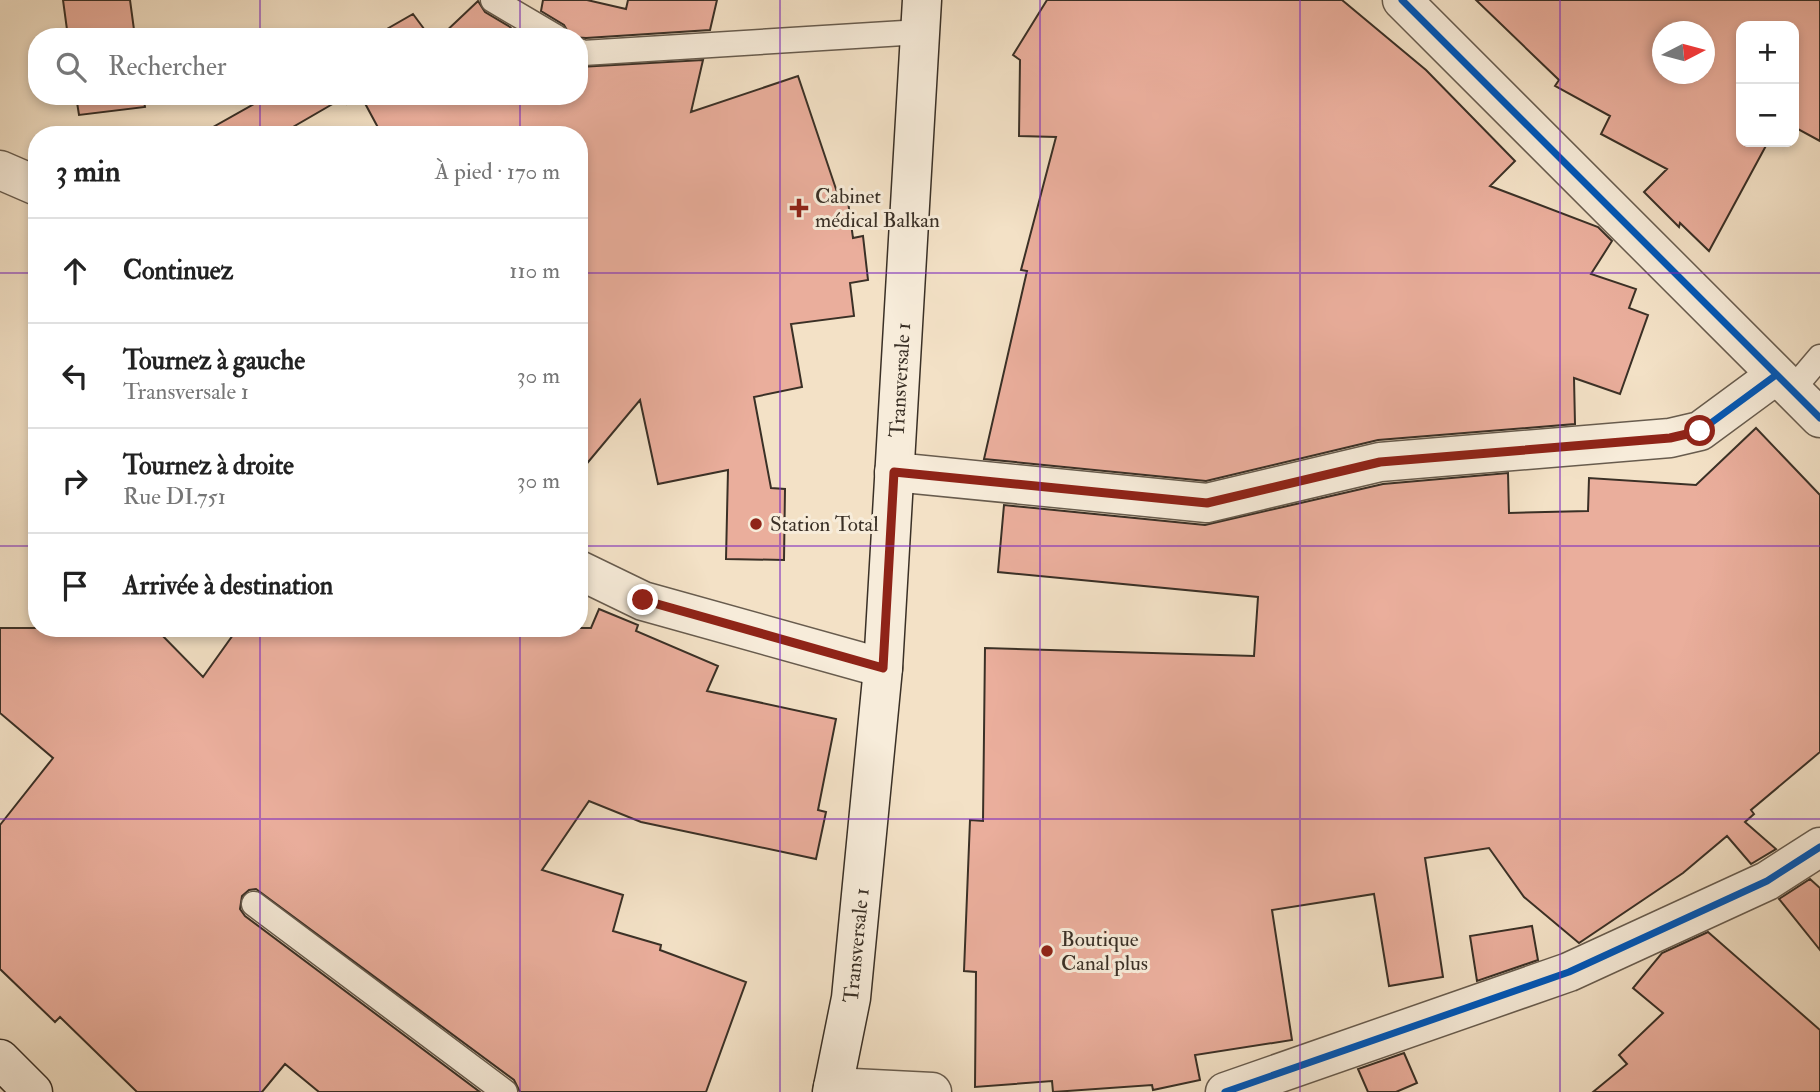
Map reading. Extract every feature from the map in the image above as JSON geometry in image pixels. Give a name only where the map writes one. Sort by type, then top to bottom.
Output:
[{"type":"street","points":[[1402,0],[1820,418]]},
{"type":"street","name":"Transversale 1","points":[[832,1090],[851,998],[883,668],[921,16]]},
{"type":"street","points":[[0,170],[28,182]]},
{"type":"street","points":[[894,472],[1207,503],[1380,462],[1670,438],[1700,431],[1784,382]]},
{"type":"street","points":[[588,574],[643,600],[883,668]]},
{"type":"street","points":[[1229,1091],[1569,972],[1768,881],[1820,847]]},
{"type":"street","points":[[0,1059],[33,1092]]},
{"type":"street","points":[[832,1090],[932,1092]]},
{"type":"lane","points":[[493,0],[541,28]]},
{"type":"lane","points":[[588,52],[921,16]]},
{"type":"lane","points":[[1784,382],[1820,357]]},
{"type":"lane","points":[[254,904],[505,1092]]},
{"type":"building","points":[[63,0],[130,0],[134,28],[67,28]]},
{"type":"building","points":[[543,0],[587,0],[626,9],[628,0],[717,0],[710,30],[588,38],[588,28],[566,28],[541,11]]},
{"type":"building","points":[[1047,0],[1342,0],[1426,70],[1515,161],[1490,186],[1598,227],[1612,241],[1591,274],[1636,289],[1629,308],[1648,315],[1620,394],[1574,378],[1575,424],[1378,440],[1206,481],[984,459],[1027,271],[1021,270],[1056,137],[1019,136],[1020,60],[1013,55]]},
{"type":"building","points":[[1476,0],[1820,0],[1820,141],[1799,130],[1799,21],[1736,21],[1736,147],[1765,147],[1709,251],[1680,223],[1679,227],[1644,192],[1667,169],[1601,134],[1610,116],[1555,86],[1559,80]]},
{"type":"building","points":[[478,1],[485,12],[511,28],[450,28]]},
{"type":"building","points":[[413,14],[423,28],[389,28]]},
{"type":"building","points":[[703,60],[691,112],[798,76],[838,195],[847,194],[853,238],[863,236],[868,280],[850,283],[854,316],[791,324],[802,387],[754,397],[771,488],[785,489],[784,560],[726,559],[728,470],[658,484],[640,400],[588,462],[588,126],[377,126],[366,105],[588,105],[588,66]]},
{"type":"building","points":[[77,105],[145,107],[79,115]]},
{"type":"building","points":[[252,105],[331,105],[295,126],[215,126]]},
{"type":"building","points":[[1756,428],[1820,495],[1820,752],[1751,810],[1754,814],[1745,822],[1776,849],[1751,864],[1727,836],[1683,873],[1579,943],[1524,897],[1489,848],[1425,858],[1443,977],[1389,986],[1374,894],[1272,910],[1292,1040],[1195,1055],[1200,1080],[1153,1090],[1152,1085],[1053,1092],[1052,1081],[975,1087],[976,972],[964,971],[970,820],[983,821],[985,648],[1254,656],[1258,597],[998,572],[1004,505],[1205,525],[1383,484],[1508,473],[1509,513],[1588,511],[1589,478],[1696,485]]},
{"type":"building","points":[[599,609],[638,625],[636,631],[718,666],[707,691],[836,719],[818,810],[826,812],[816,859],[641,822],[589,801],[542,870],[623,895],[613,931],[661,945],[660,950],[746,982],[706,1092],[520,1092],[514,1080],[256,889],[249,890],[242,896],[240,909],[245,916],[480,1092],[319,1092],[285,1064],[262,1092],[137,1092],[60,1017],[55,1022],[0,969],[0,825],[53,758],[0,713],[0,628],[28,628],[28,637],[164,637],[203,677],[232,637],[588,637],[588,628],[591,628]]},
{"type":"building","points":[[1810,879],[1820,888],[1820,950],[1779,899]]},
{"type":"building","points":[[1532,926],[1538,960],[1477,981],[1470,936]]},
{"type":"building","points":[[1708,932],[1820,1030],[1820,1092],[1593,1092],[1627,1064],[1619,1055],[1663,1013],[1633,988],[1662,953]]},
{"type":"building","points":[[1404,1053],[1417,1083],[1396,1092],[1368,1092],[1358,1069]]},
{"type":"cycle path","points":[[1402,0],[1820,418]]},
{"type":"cycle path","points":[[894,472],[1207,503],[1380,462],[1670,438],[1700,431],[1776,375]]},
{"type":"cycle path","points":[[1225,1092],[1569,972],[1767,881],[1820,847]]},
{"type":"place","name":"Cabinet médical Balkan","points":[[799,208]]},
{"type":"place","name":"Station Total","points":[[756,524]]},
{"type":"place","name":"Boutique Canal plus","points":[[1047,951]]},
{"type":"route","points":[[643,600],[883,668],[894,472],[1207,503],[1380,462],[1670,438],[1700,431]]}]
